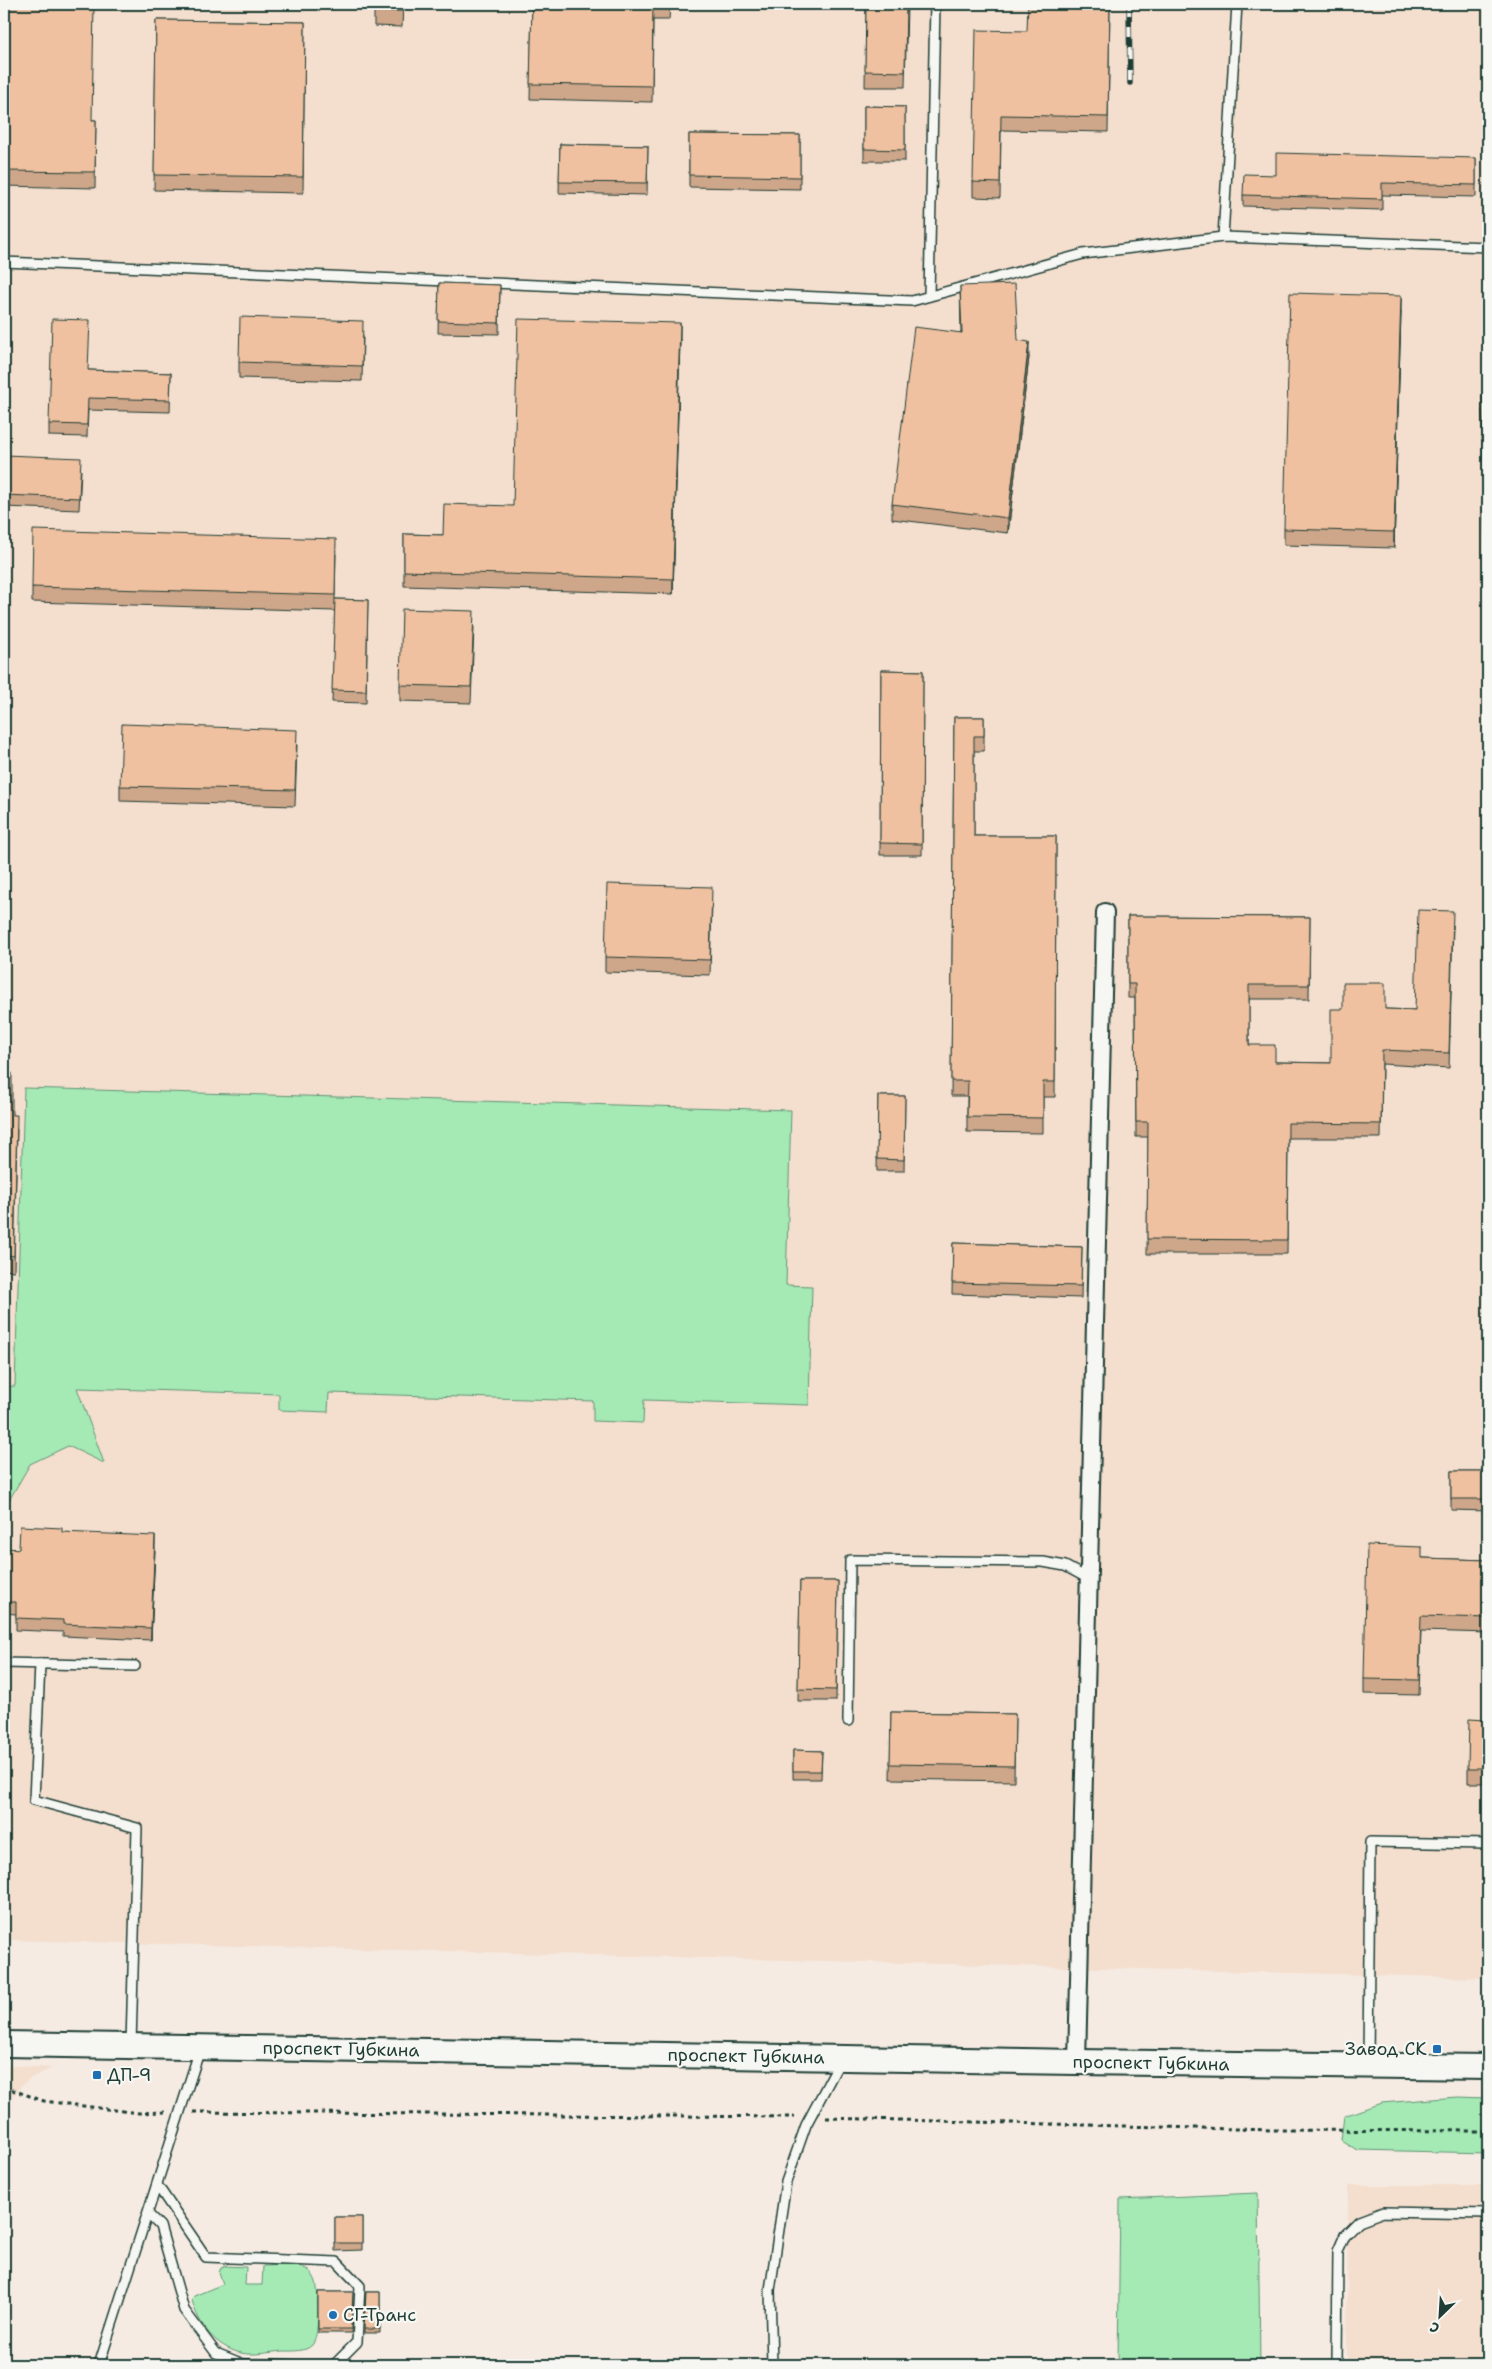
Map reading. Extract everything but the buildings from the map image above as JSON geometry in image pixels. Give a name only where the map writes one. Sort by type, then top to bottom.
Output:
[{"type":"main road","name":"проспект Губкина","points":[[4,2044],[1488,2067]]},
{"type":"street","points":[[1077,2062],[1105,912]]},
{"type":"lane","points":[[929,296],[935,4]]},
{"type":"lane","points":[[1223,237],[1237,4]]},
{"type":"lane","points":[[4,262],[912,301],[1084,254],[1223,237],[1488,247]]},
{"type":"lane","points":[[848,1721],[850,1560],[1042,1562],[1065,1566],[1089,1579]]},
{"type":"lane","points":[[4,1663],[135,1666]]},
{"type":"lane","points":[[40,1664],[34,1800],[137,1828],[131,2045]]},
{"type":"lane","points":[[1368,2066],[1370,1842],[1488,1844]]},
{"type":"lane","points":[[99,2365],[201,2047]]},
{"type":"lane","points":[[772,2365],[770,2290],[786,2182],[810,2117],[843,2057]]},
{"type":"lane","points":[[157,2185],[206,2256],[337,2262],[360,2286],[357,2342],[334,2365]]},
{"type":"lane","points":[[1337,2365],[1338,2250],[1345,2235],[1360,2221],[1383,2212],[1488,2214]]},
{"type":"lane","points":[[148,2214],[160,2226],[184,2310],[216,2353],[243,2364],[292,2365]]},
{"type":"path","points":[[4,2086],[44,2102],[139,2113],[810,2117],[1272,2130],[1488,2131]]},
{"type":"shaded area","points":[[4,4],[1488,4],[1488,1978],[4,1940]]},
{"type":"shaded area","points":[[4,2065],[52,2068],[31,2078],[22,2085],[9,2101],[4,2116]]},
{"type":"shaded area","points":[[1348,2185],[1488,2185],[1488,2365],[1347,2365]]},
{"type":"green space","points":[[24,1088],[791,1110],[786,1285],[812,1286],[809,1405],[644,1400],[643,1423],[593,1421],[593,1401],[329,1393],[328,1412],[279,1410],[279,1394],[77,1388],[104,1463],[68,1446],[30,1464],[4,1509],[4,1387],[15,1386]]},
{"type":"green space","points":[[1457,2097],[1488,2098],[1488,2153],[1357,2150],[1341,2140],[1344,2116],[1381,2103]]},
{"type":"green space","points":[[1258,2193],[1260,2365],[1118,2365],[1120,2199]]},
{"type":"green space","points":[[225,2266],[246,2267],[245,2285],[262,2285],[263,2266],[300,2266],[310,2272],[316,2282],[318,2295],[318,2324],[315,2340],[312,2345],[298,2351],[262,2354],[241,2353],[224,2346],[209,2334],[199,2318],[192,2300],[194,2296],[223,2284],[219,2272]]},
{"type":"railway","points":[[1129,4],[1130,83]]},
{"type":"place","name":"Завод СК","points":[[1437,2049]]},
{"type":"place","name":"ДП-9","points":[[97,2075]]},
{"type":"place","name":"СГ-Транс","points":[[333,2315]]}]
